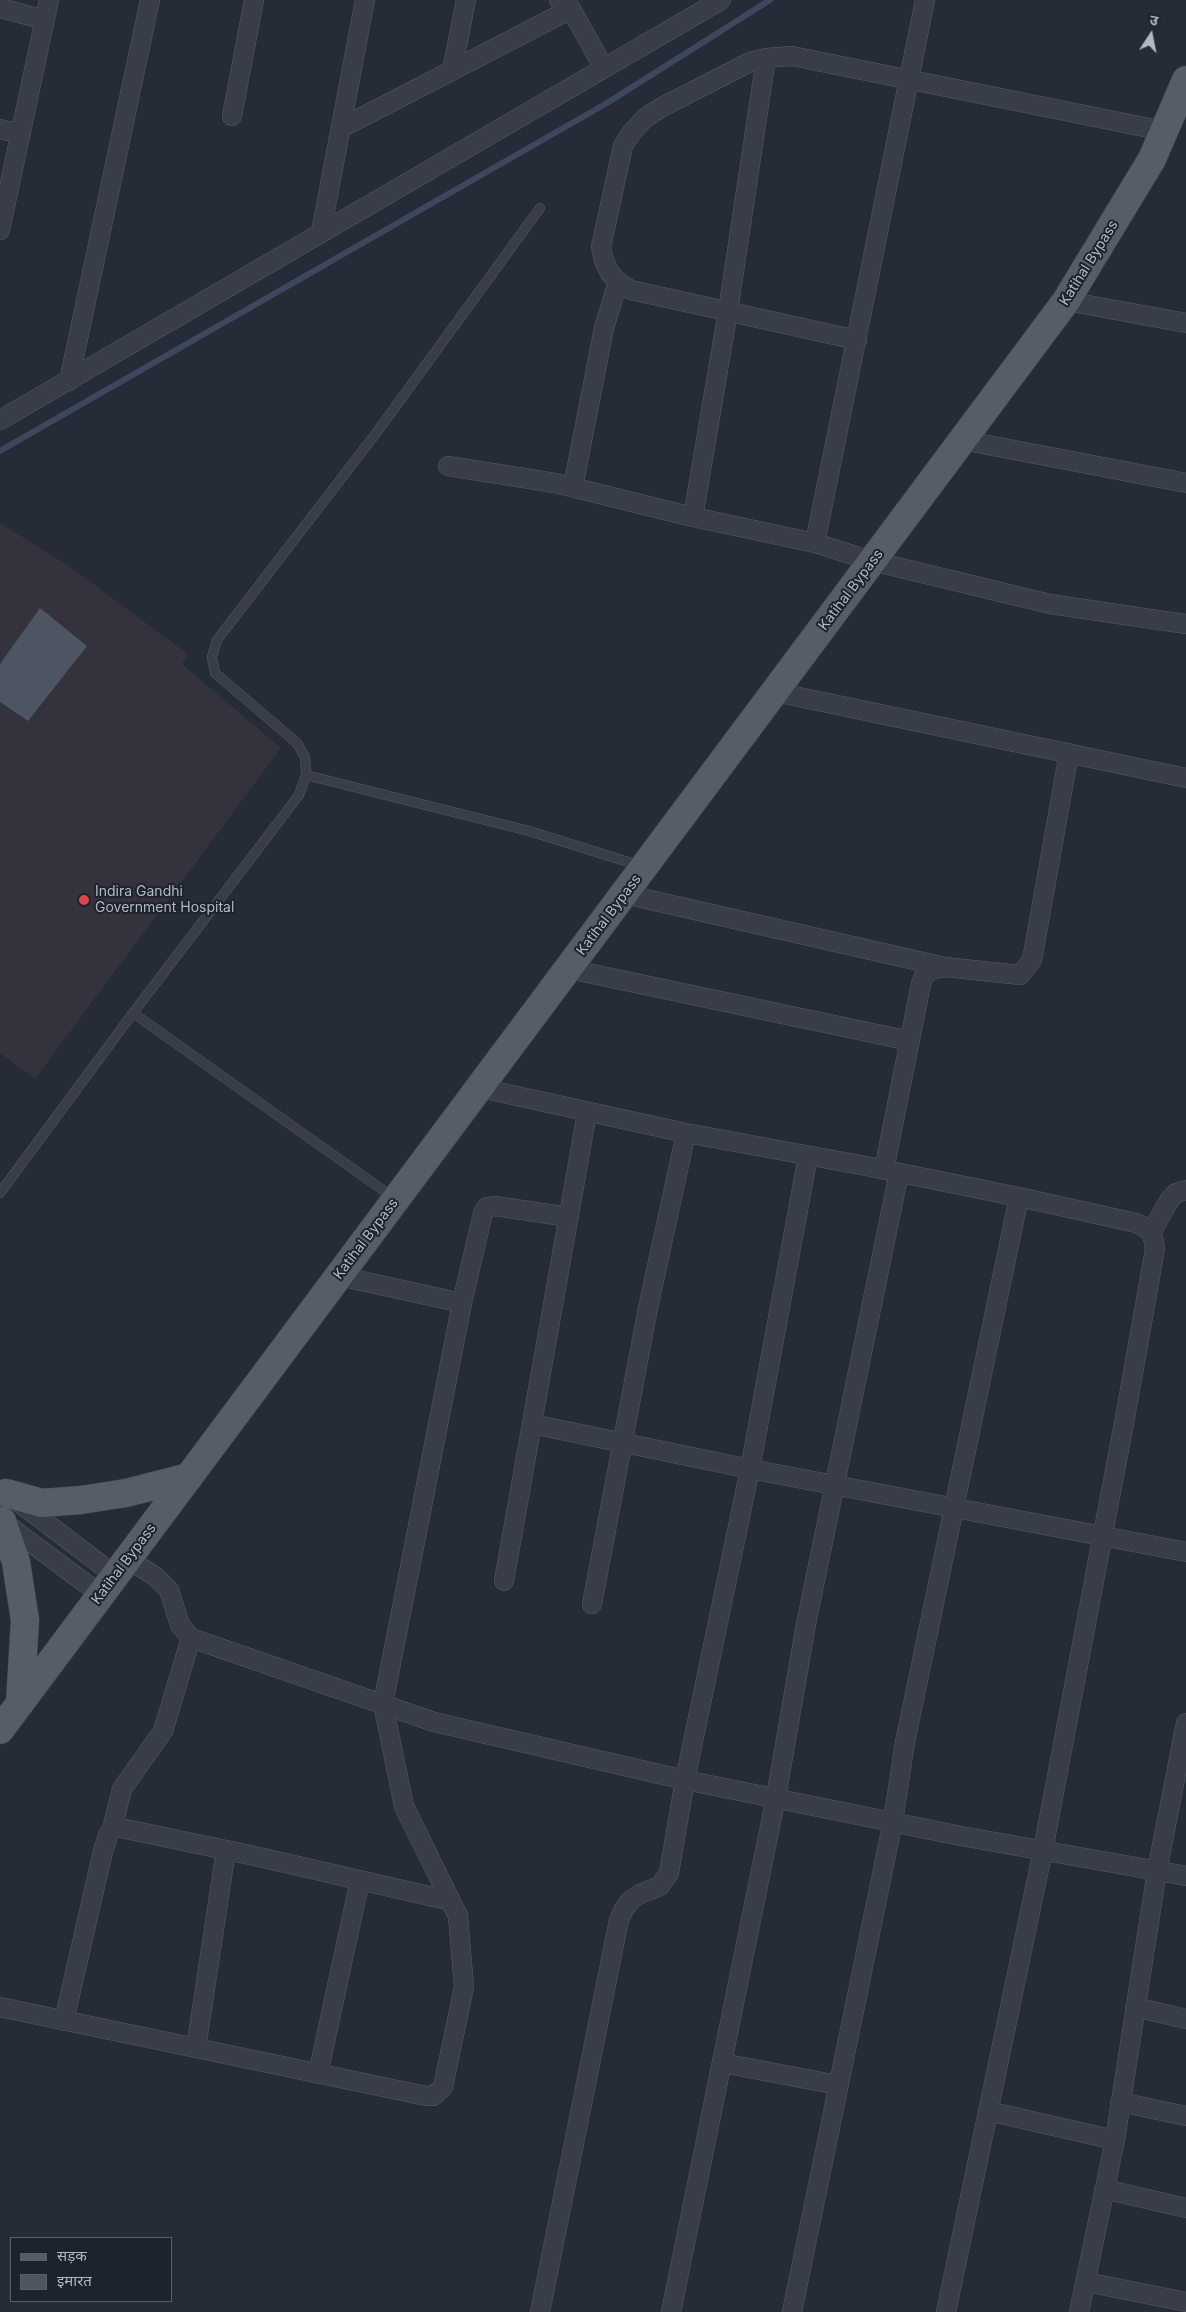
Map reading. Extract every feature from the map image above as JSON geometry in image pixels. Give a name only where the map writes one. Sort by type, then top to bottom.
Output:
[{"type":"main road","name":"Katihal Bypass","points":[[0,1730],[1066,301],[1152,159],[1186,80]]},
{"type":"main road","points":[[3,1491],[42,1503],[81,1500],[126,1493],[189,1476]]},
{"type":"main road","points":[[1,1520],[16,1562],[25,1620],[20,1703]]},
{"type":"street","points":[[0,230],[49,0]]},
{"type":"street","points":[[69,381],[150,0]]},
{"type":"street","points":[[232,116],[254,0]]},
{"type":"street","points":[[321,232],[365,0]]},
{"type":"street","points":[[452,71],[466,0]]},
{"type":"street","points":[[0,420],[721,0]]},
{"type":"street","points":[[815,543],[925,0]]},
{"type":"street","points":[[341,128],[452,71],[567,2],[604,68]]},
{"type":"street","points":[[0,8],[45,20]]},
{"type":"street","points":[[857,340],[631,290],[618,282],[610,273],[604,261],[601,247],[623,146],[632,132],[645,118],[662,107],[750,62],[766,58],[792,56],[1164,131]]},
{"type":"street","points":[[693,517],[728,312],[766,58]]},
{"type":"street","points":[[0,129],[20,134]]},
{"type":"street","points":[[573,487],[604,328],[618,282]]},
{"type":"street","points":[[1066,301],[1186,323]]},
{"type":"street","points":[[962,440],[1186,483]]},
{"type":"street","points":[[448,466],[573,487],[693,517],[815,543],[872,561],[1050,604],[1168,623],[1186,624]]},
{"type":"street","points":[[775,692],[1186,778]]},
{"type":"street","points":[[624,894],[945,967],[1020,975],[1032,960],[1069,753]]},
{"type":"street","points":[[672,2312],[776,1797],[806,1624],[836,1486],[891,1172],[910,1040],[924,976],[931,970],[945,967]]},
{"type":"street","points":[[569,969],[910,1040]]},
{"type":"street","points":[[480,1088],[686,1133],[1019,1196],[1136,1224],[1144,1227],[1151,1233],[1155,1249],[1043,1850],[946,2312]]},
{"type":"street","points":[[504,1580],[588,1113]]},
{"type":"street","points":[[592,1604],[624,1444],[648,1308],[686,1133]]},
{"type":"street","points":[[540,2312],[619,1920],[631,1900],[640,1894],[654,1890],[665,1882],[669,1874],[685,1780],[750,1469],[808,1156]]},
{"type":"street","points":[[1151,1233],[1170,1199],[1176,1193],[1186,1190]]},
{"type":"street","points":[[792,2312],[893,1821],[905,1742],[1019,1196]]},
{"type":"street","points":[[0,2008],[426,2096],[433,2096],[443,2087],[464,1987],[458,1916],[404,1806],[383,1704],[462,1303],[483,1213],[487,1208],[495,1206],[569,1217]]},
{"type":"street","points":[[339,1276],[462,1303]]},
{"type":"street","points":[[532,1424],[836,1486],[1186,1552]]},
{"type":"street","points":[[3,1491],[115,1577]]},
{"type":"street","points":[[1,1520],[115,1577],[156,1577],[169,1590],[180,1625],[191,1638],[434,1722],[685,1780],[961,1836],[1186,1876]]},
{"type":"street","points":[[64,2021],[103,1851],[112,1829],[122,1788],[163,1731],[191,1638]]},
{"type":"street","points":[[1079,2312],[1114,2140],[1157,1871],[1186,1723]]},
{"type":"street","points":[[112,1829],[116,1827],[226,1850],[451,1901]]},
{"type":"street","points":[[196,2048],[226,1850]]},
{"type":"street","points":[[318,2074],[360,1880]]},
{"type":"street","points":[[1135,2007],[1186,2018]]},
{"type":"street","points":[[722,2063],[838,2086]]},
{"type":"street","points":[[1120,2102],[1186,2116]]},
{"type":"street","points":[[988,2111],[1114,2140]]},
{"type":"street","points":[[1104,2189],[1186,2208]]},
{"type":"street","points":[[1086,2282],[1186,2302]]},
{"type":"lane","points":[[0,1193],[133,1013],[299,795],[306,775],[305,757],[297,743],[214,673],[212,657],[217,640],[377,432],[540,208]]},
{"type":"lane","points":[[306,775],[530,831],[644,867]]},
{"type":"lane","points":[[133,1013],[396,1199]]},
{"type":"shaded area","name":"Indira Gandhi Government Hospital","points":[[0,523],[69,566],[188,654],[182,664],[281,748],[35,1079],[0,1053]]},
{"type":"building","points":[[40,608],[87,646],[28,721],[0,702],[0,664]]},
{"type":"waterway","points":[[0,451],[607,103],[770,0]]},
{"type":"place","name":"Indira Gandhi Government Hospital","points":[[84,900]]}]
